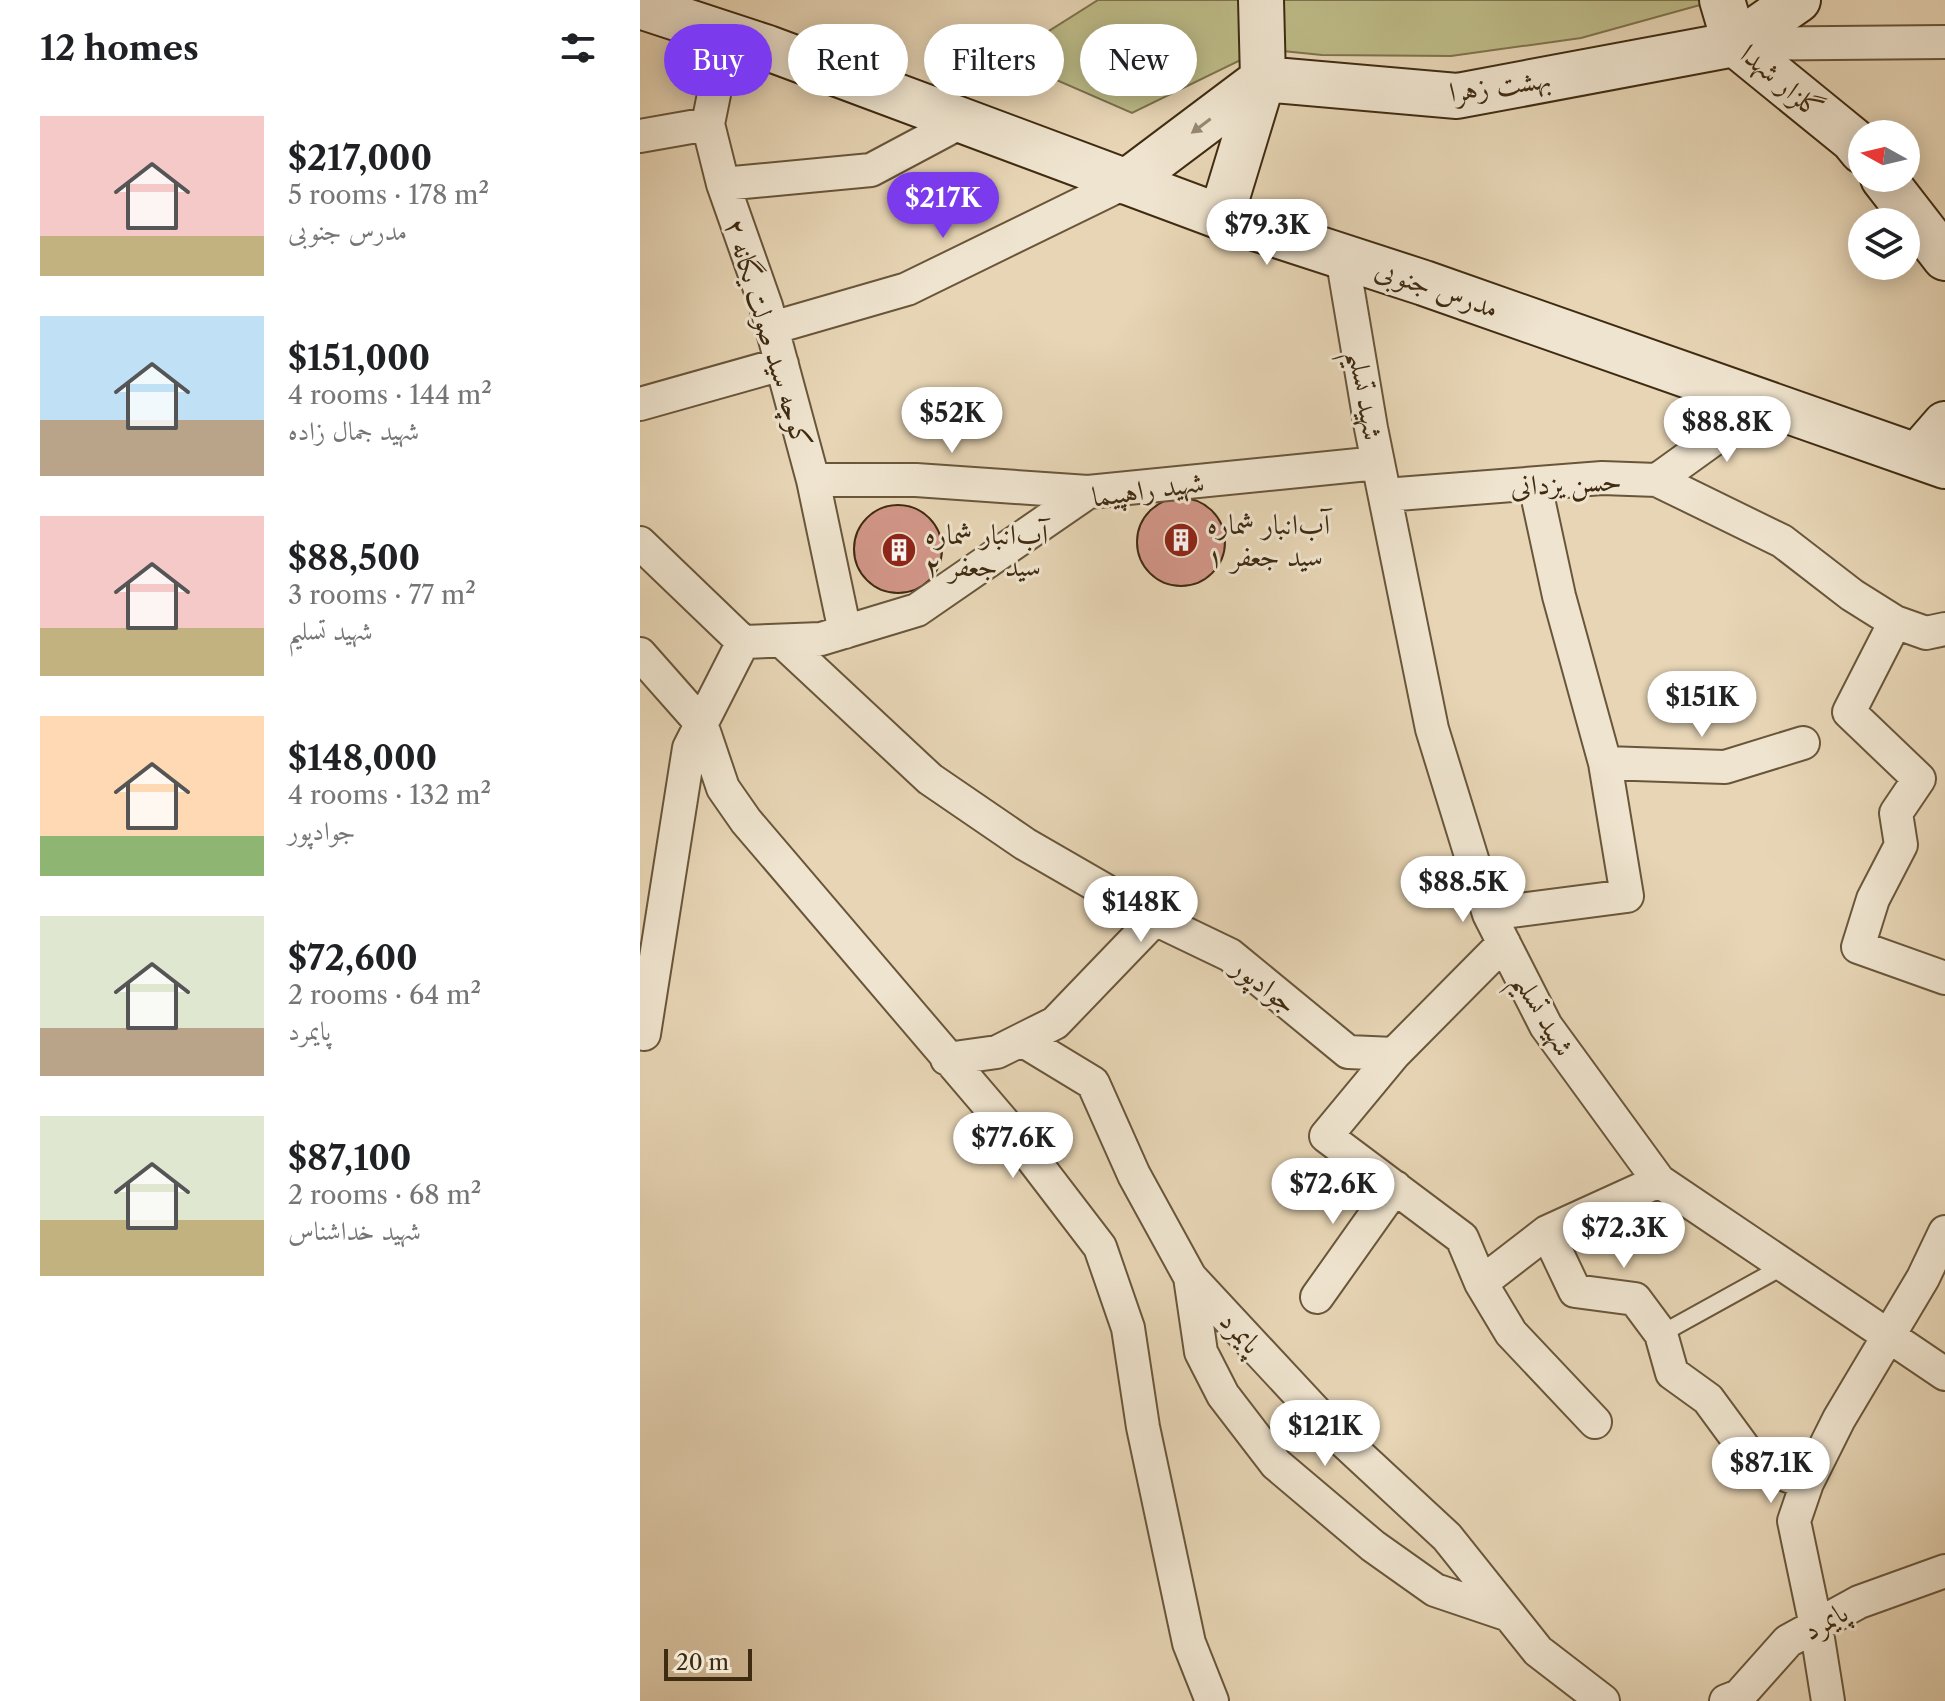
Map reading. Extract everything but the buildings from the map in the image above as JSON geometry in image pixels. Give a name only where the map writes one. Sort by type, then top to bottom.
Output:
[{"type":"main road","name":"گلزار شهدا","points":[[1722,0],[1735,44],[1848,136]]},
{"type":"main road","points":[[1735,44],[1798,0]]},
{"type":"main road","points":[[1221,217],[1263,79],[1266,7]]},
{"type":"main road","name":"مدرس جنوبی","points":[[642,10],[689,24]]},
{"type":"main road","name":"بهشت زهرا","points":[[1263,79],[1457,96],[1735,44]]},
{"type":"main road","name":"مدرس جنوبی","points":[[772,52],[1221,217],[1764,403],[1938,451]]},
{"type":"main road","points":[[1126,182],[1263,79]]},
{"type":"main road","points":[[1894,192],[1945,258]]},
{"type":"street","points":[[1735,44],[1945,42]]},
{"type":"street","name":"کوچه سید صولت یگانه ۲","points":[[714,96],[708,124],[723,184],[782,364],[813,480],[845,632]]},
{"type":"street","points":[[723,184],[871,170],[963,121]]},
{"type":"street","points":[[640,136],[708,124]]},
{"type":"street","points":[[772,328],[907,289],[1126,182]]},
{"type":"street","name":"شهید تسلیم","points":[[1342,256],[1378,463],[1432,729],[1489,914],[1546,1026],[1659,1181],[1945,1374]]},
{"type":"street","points":[[640,404],[782,364]]},
{"type":"street","points":[[1657,480],[1764,403]]},
{"type":"street","name":"شهید راهپیما","points":[[743,642],[821,639],[917,610],[1088,492],[1378,463]]},
{"type":"street","name":"حسن یزدانی","points":[[1385,495],[1602,478],[1657,480],[1782,541],[1852,595],[1895,622],[1926,633],[1945,629]]},
{"type":"street","points":[[813,480],[916,480],[1088,492]]},
{"type":"street","points":[[1489,914],[1627,896],[1605,763],[1559,596],[1535,485]]},
{"type":"street","points":[[640,543],[743,642],[689,748],[650,920],[644,1034],[640,1033]]},
{"type":"street","points":[[1895,622],[1849,712],[1919,779],[1896,813],[1901,845],[1873,899],[1858,947],[1945,978]]},
{"type":"street","name":"جوادپور","points":[[782,641],[930,779],[1025,844],[1155,919],[1230,955],[1348,1052],[1394,1054]]},
{"type":"street","points":[[640,654],[701,723],[723,788],[746,821],[1015,1136],[1100,1247],[1128,1328],[1143,1427],[1189,1643],[1212,1701]]},
{"type":"street","points":[[1605,763],[1725,767],[1803,743]]},
{"type":"street","points":[[947,1059],[997,1052],[1055,1023],[1155,919]]},
{"type":"street","points":[[1504,943],[1394,1054],[1326,1136],[1462,1238],[1481,1283],[1511,1333],[1595,1422]]},
{"type":"street","name":"پایمرد","points":[[1022,1040],[1093,1083],[1134,1175],[1190,1277],[1337,1435],[1447,1537],[1538,1651],[1603,1701]]},
{"type":"street","points":[[1481,1283],[1547,1232],[1659,1181]]},
{"type":"street","points":[[1317,1297],[1395,1187]]},
{"type":"street","points":[[1547,1232],[1575,1291],[1635,1299],[1661,1334],[1672,1373],[1708,1399],[1755,1463],[1807,1483]]},
{"type":"street","points":[[1828,1701],[1794,1521],[1807,1483],[1839,1419],[1923,1278],[1945,1232]]},
{"type":"street","points":[[1190,1277],[1201,1352],[1223,1395],[1276,1464],[1373,1546],[1435,1590],[1509,1615]]},
{"type":"street","name":"پایمرد","points":[[1726,1701],[1739,1696],[1788,1641],[1859,1602],[1945,1571]]},
{"type":"lane","points":[[1661,1334],[1784,1266]]},
{"type":"shaded area","points":[[1098,0],[1718,0],[1581,38],[1451,56],[1322,55],[1263,49],[1197,81],[1197,24],[1080,24],[1080,90],[1064,83],[1064,24],[1060,24]]},
{"type":"shaded area","points":[[1093,96],[1167,96],[1132,113]]},
{"type":"place","name":"آب‌انبار شماره ۱ سید جعفر","points":[[1181,540]]},
{"type":"place","name":"آب‌انبار شماره ۲ سید جعفر","points":[[899,550]]}]
